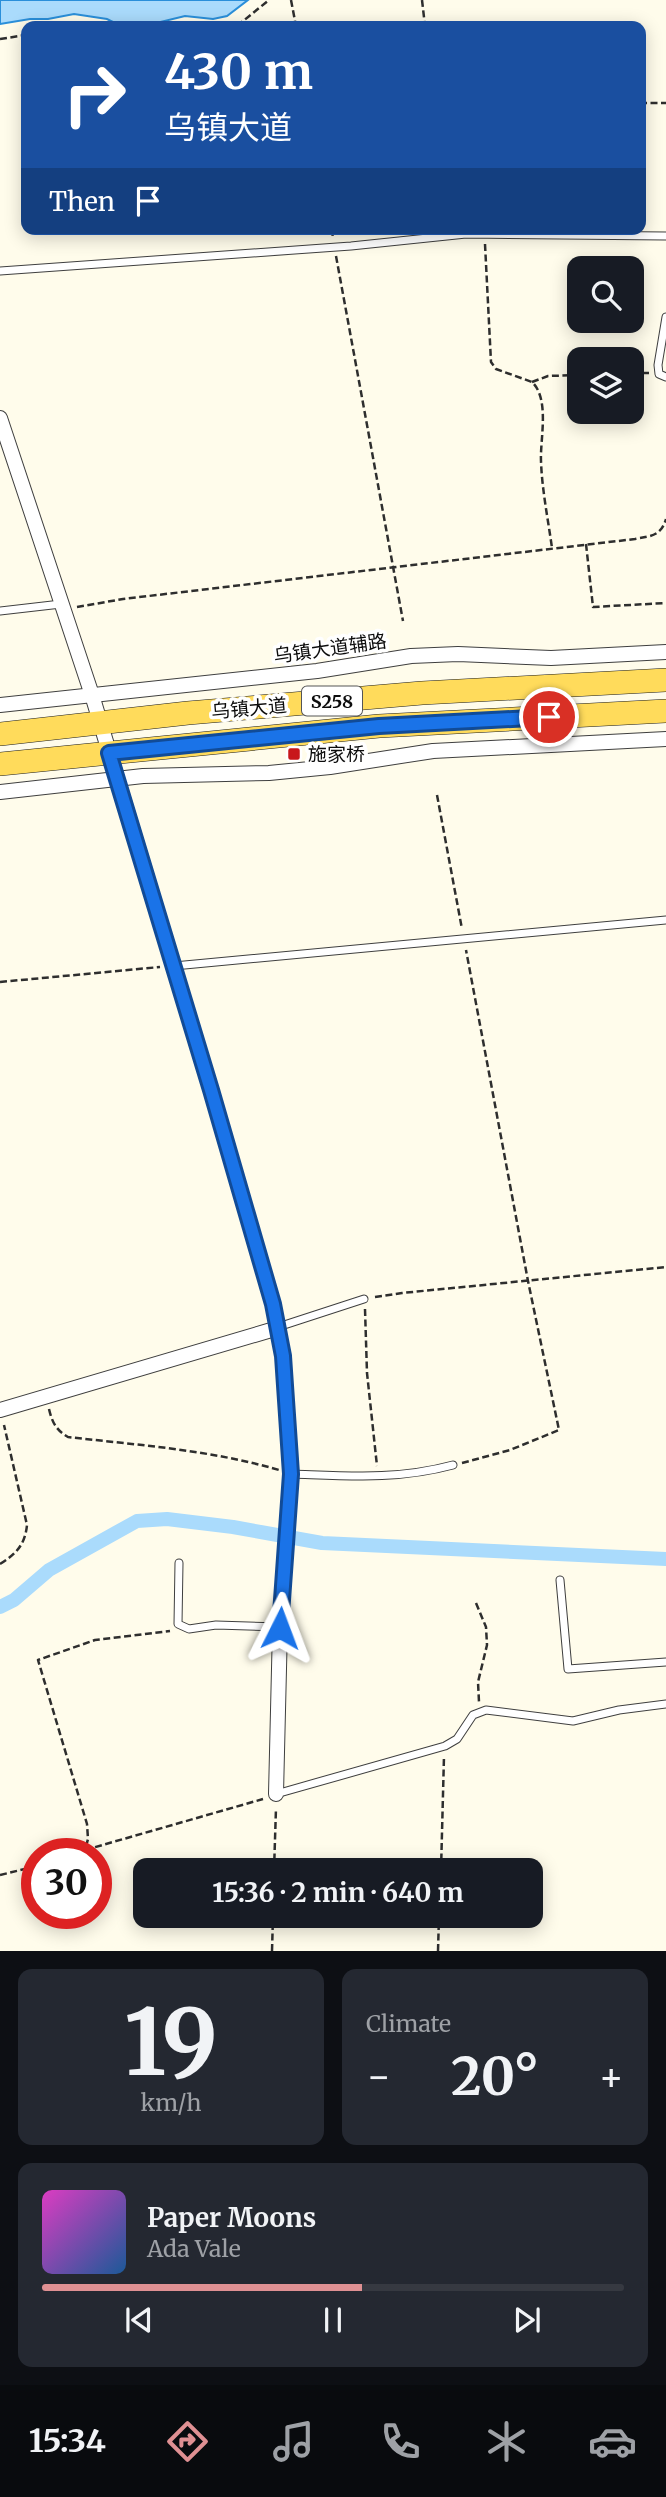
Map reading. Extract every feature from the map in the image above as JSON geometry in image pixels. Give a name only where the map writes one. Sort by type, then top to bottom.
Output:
[{"type":"main road","name":"乌镇大道","points":[[0,734],[422,693],[666,680]]},
{"type":"main road","name":"乌镇大道","points":[[0,764],[379,726],[666,711]]},
{"type":"street","points":[[0,418],[92,695],[174,966],[278,1328],[283,1356],[291,1474],[280,1628],[276,1794]]},
{"type":"street","name":"乌镇大道辅路","points":[[0,705],[317,671],[411,656],[458,654],[551,658],[666,652]]},
{"type":"street","points":[[0,792],[117,778],[269,773],[433,751],[666,739]]},
{"type":"street","points":[[0,1410],[278,1328]]},
{"type":"lane","points":[[0,271],[473,235]]},
{"type":"lane","points":[[635,235],[666,236]]},
{"type":"lane","points":[[663,375],[658,365],[666,317]]},
{"type":"lane","points":[[0,611],[62,607]]},
{"type":"lane","points":[[174,966],[666,920]]},
{"type":"lane","points":[[278,1328],[364,1299]]},
{"type":"lane","points":[[291,1474],[421,1474],[453,1465]]},
{"type":"lane","points":[[179,1563],[178,1624],[189,1629],[226,1625],[280,1628]]},
{"type":"lane","points":[[560,1580],[568,1669],[666,1662]]},
{"type":"lane","points":[[276,1794],[445,1746],[457,1739],[473,1715],[486,1710],[573,1721],[619,1710],[666,1704]]},
{"type":"path","points":[[243,21],[269,0]]},
{"type":"path","points":[[290,0],[295,21]]},
{"type":"path","points":[[422,0],[424,21]]},
{"type":"path","points":[[0,39],[21,36]]},
{"type":"path","points":[[646,103],[666,103]]},
{"type":"path","points":[[333,235],[404,621]]},
{"type":"path","points":[[485,235],[491,362],[496,369],[532,382],[541,401],[544,428],[541,462],[552,548]]},
{"type":"path","points":[[644,374],[663,375]]},
{"type":"path","points":[[532,382],[548,376],[567,375]]},
{"type":"path","points":[[62,607],[656,535],[664,527],[666,519]]},
{"type":"path","points":[[586,544],[593,607],[666,603]]},
{"type":"path","points":[[437,795],[528,1280],[559,1430],[509,1450],[453,1465]]},
{"type":"path","points":[[0,982],[174,966]]},
{"type":"path","points":[[377,1476],[367,1373],[364,1299],[666,1267]]},
{"type":"path","points":[[45,1396],[52,1422],[68,1437],[191,1452],[291,1474]]},
{"type":"path","points":[[0,1410],[27,1525],[25,1539],[14,1555],[0,1564]]},
{"type":"path","points":[[477,1603],[486,1627],[487,1645],[478,1682],[479,1713]]},
{"type":"path","points":[[88,1838],[87,1824],[38,1660],[96,1640],[169,1632],[178,1624]]},
{"type":"path","points":[[441,1858],[445,1746]]},
{"type":"path","points":[[112,1843],[248,1805],[276,1794],[274,1858]]},
{"type":"path","points":[[0,1875],[21,1870]]},
{"type":"path","points":[[272,1951],[273,1928]]},
{"type":"path","points":[[438,1951],[439,1928]]},
{"type":"water","points":[[0,0],[248,0],[227,16],[213,19],[185,16],[164,21],[111,21],[74,14],[0,24]]},
{"type":"waterway","points":[[0,1607],[14,1600],[49,1570],[137,1521],[167,1519],[233,1527],[322,1543],[666,1559]]},
{"type":"place","name":"施家桥","points":[[294,754]]},
{"type":"route","points":[[280,1628],[291,1474],[283,1356],[273,1304],[109,753],[379,726],[549,717]]}]
